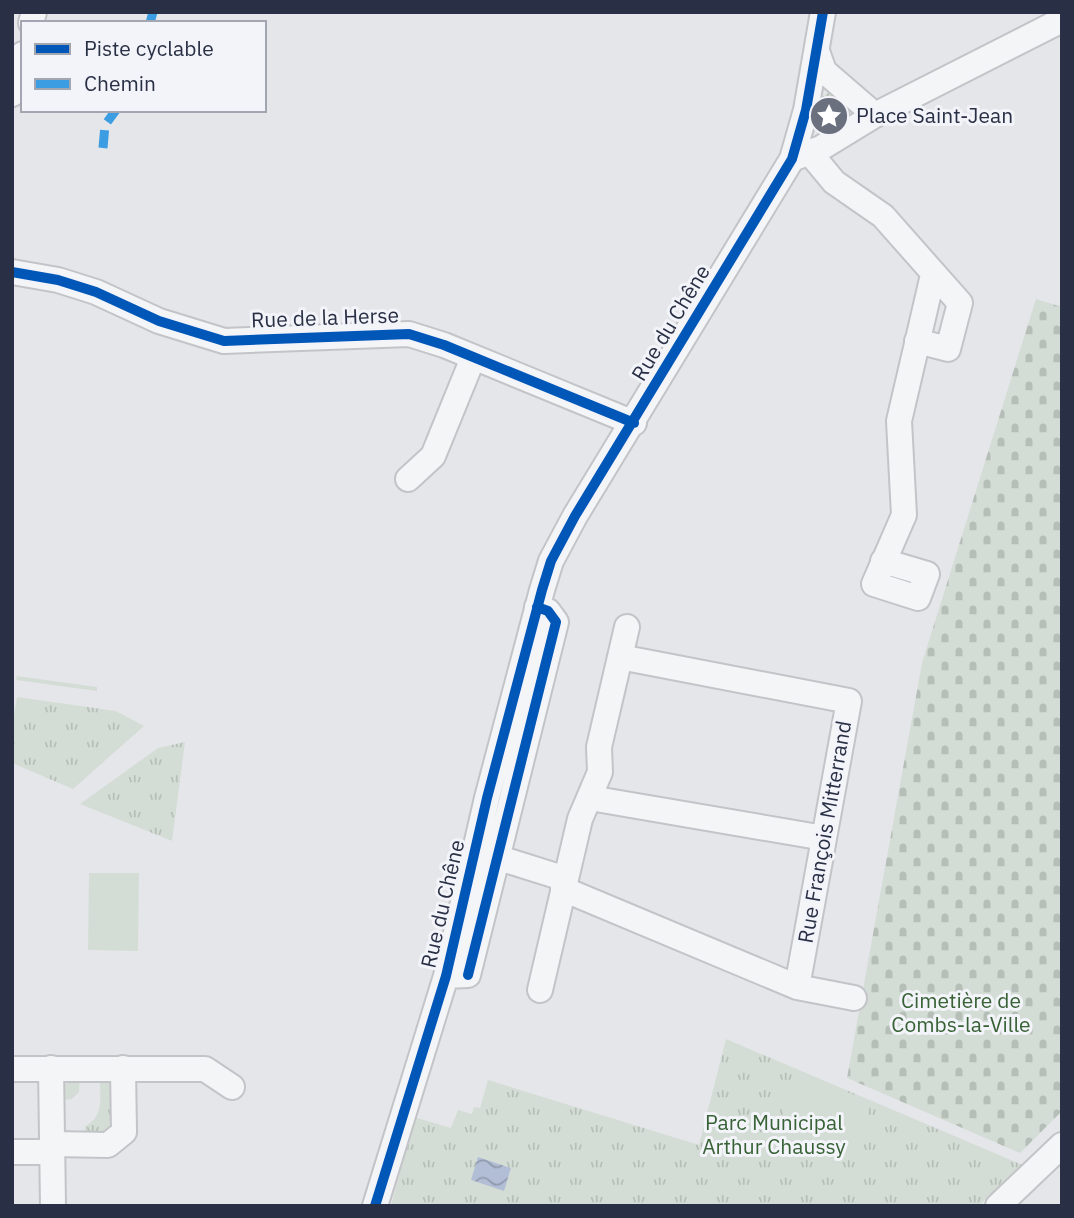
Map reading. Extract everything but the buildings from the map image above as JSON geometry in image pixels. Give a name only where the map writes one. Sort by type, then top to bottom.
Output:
[{"type":"street","name":"Rue du Chêne","points":[[375,1206],[446,976],[487,798],[551,561],[575,516],[801,156],[817,51],[818,13]]},
{"type":"street","points":[[917,341],[948,349],[960,303],[883,216],[801,156],[1062,20]]},
{"type":"street","points":[[817,51],[824,71],[876,115]]},
{"type":"street","points":[[12,94],[21,60]]},
{"type":"street","name":"Rue de la Herse","points":[[12,272],[58,280],[96,292],[159,321],[224,341],[409,334],[444,345],[634,423]]},
{"type":"street","points":[[883,561],[904,515],[899,421],[933,275]]},
{"type":"street","points":[[408,479],[433,456],[473,358]]},
{"type":"street","name":"Rue du Chêne","points":[[446,976],[468,975],[556,622],[548,611],[537,607]]},
{"type":"street","points":[[540,990],[580,818],[600,772],[599,747],[627,627]]},
{"type":"street","name":"Rue François Mitterrand","points":[[620,657],[849,701],[797,987]]},
{"type":"street","points":[[590,798],[824,838]]},
{"type":"street","points":[[496,857],[565,884],[797,987],[854,998]]},
{"type":"street","points":[[51,1068],[53,1206]]},
{"type":"street","points":[[12,1069],[205,1069],[232,1087]]},
{"type":"street","points":[[12,1152],[108,1145],[124,1132],[123,1069]]},
{"type":"street","points":[[998,1206],[1062,1145]]},
{"type":"green space","points":[[828,93],[856,113],[821,137],[816,132],[823,96]]},
{"type":"green space","name":"Cimetière de Combs-la-Ville","points":[[1036,299],[1062,307],[1062,1111],[1020,1153],[847,1078],[922,663]]},
{"type":"green space","points":[[17,676],[97,687],[97,691],[16,680]]},
{"type":"green space","points":[[17,697],[116,711],[144,726],[73,789],[12,763],[12,727]]},
{"type":"green space","points":[[185,742],[172,841],[80,804],[158,748]]},
{"type":"green space","points":[[89,873],[139,873],[138,951],[88,950]]},
{"type":"green space","name":"Parc Municipal Arthur Chaussy","points":[[726,1039],[1025,1166],[978,1206],[391,1206],[414,1117],[451,1128],[458,1110],[472,1114],[474,1107],[480,1108],[488,1080],[699,1145]]},
{"type":"green space","points":[[799,1073],[872,1102],[854,1148],[781,1118]]},
{"type":"green space","points":[[80,1077],[79,1092],[72,1099],[63,1100],[66,1084],[71,1079]]},
{"type":"green space","points":[[102,1077],[111,1082],[113,1133],[85,1139],[85,1126],[98,1112]]},
{"type":"water","points":[[478,1157],[511,1168],[504,1191],[471,1180]]},
{"type":"marked path","points":[[151,21],[153,12]]},
{"type":"marked path","points":[[103,148],[105,125],[115,112]]},
{"type":"cycle path","points":[[375,1206],[446,976],[487,798],[551,561],[575,516],[792,159],[806,110],[823,12]]},
{"type":"cycle path","points":[[12,272],[58,280],[96,292],[159,321],[224,341],[409,334],[444,345],[634,423]]},
{"type":"cycle path","points":[[468,975],[556,622],[548,611],[537,607]]},
{"type":"place","name":"Place Saint-Jean","points":[[829,116]]}]
